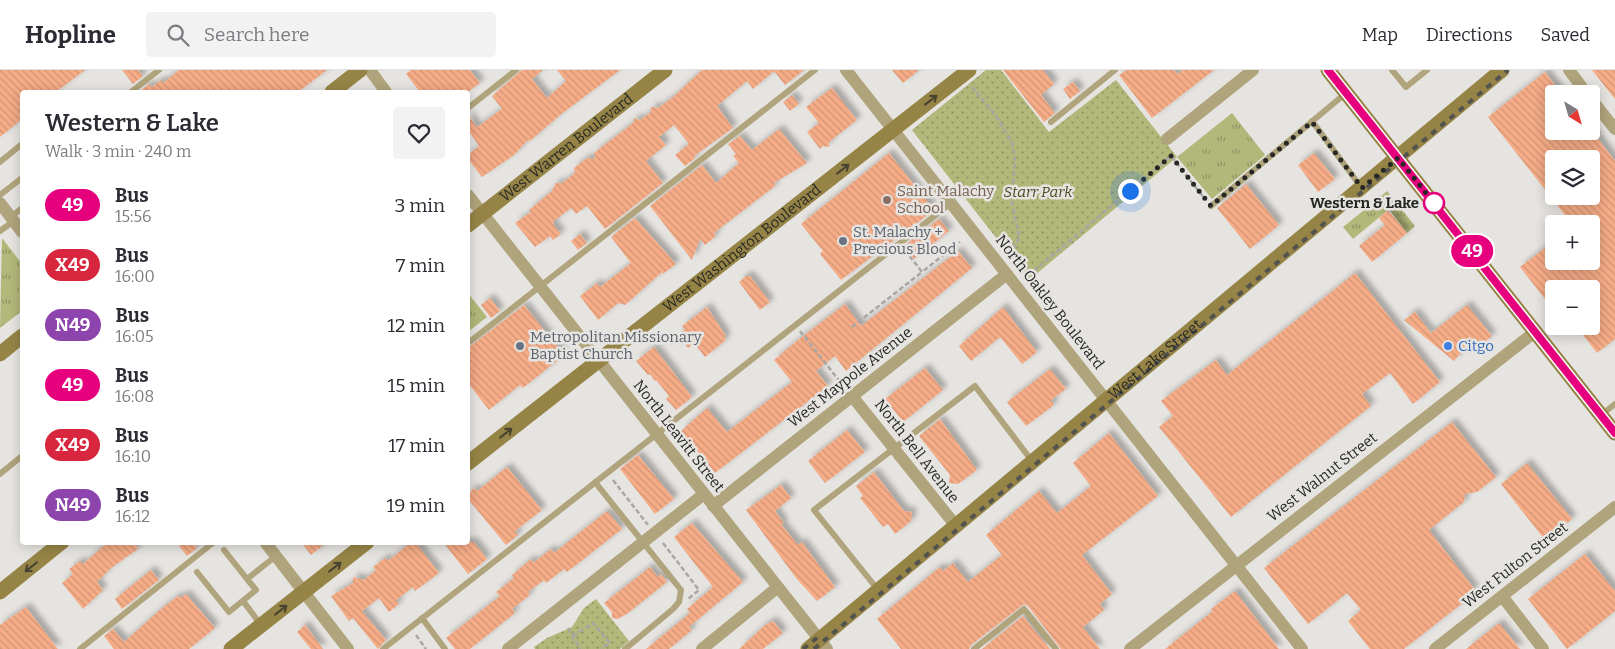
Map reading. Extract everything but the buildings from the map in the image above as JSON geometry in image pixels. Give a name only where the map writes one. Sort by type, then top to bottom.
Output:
[{"type":"main road","points":[[335,90],[360,70]]},
{"type":"main road","name":"West Warren Boulevard","points":[[470,223],[665,70]]},
{"type":"main road","name":"West Washington Boulevard","points":[[470,461],[969,70]]},
{"type":"main road","points":[[1328,70],[1615,433]]},
{"type":"main road","name":"West Lake Street","points":[[818,646],[879,590],[1502,70]]},
{"type":"main road","points":[[0,354],[20,338]]},
{"type":"main road","points":[[0,592],[58,545]]},
{"type":"main road","points":[[231,649],[363,545]]},
{"type":"street","points":[[370,70],[385,90]]},
{"type":"street","name":"North Oakley Boulevard","points":[[846,70],[1302,649]]},
{"type":"street","points":[[1167,139],[1253,70]]},
{"type":"street","points":[[1568,70],[1580,85]]},
{"type":"street","points":[[1600,110],[1615,129]]},
{"type":"street","name":"North Leavitt Street","points":[[470,198],[778,587],[818,646]]},
{"type":"street","points":[[0,203],[20,229]]},
{"type":"street","name":"West Maypole Avenue","points":[[713,506],[1007,274]]},
{"type":"street","name":"West Walnut Street","points":[[1130,649],[1536,331]]},
{"type":"street","name":"North Bell Avenue","points":[[852,396],[956,526]]},
{"type":"street","points":[[508,649],[704,494]]},
{"type":"street","name":"West Fulton Street","points":[[1435,649],[1613,511]]},
{"type":"street","points":[[267,545],[348,649]]},
{"type":"street","points":[[702,649],[778,587]]},
{"type":"street","points":[[1502,596],[1544,649]]},
{"type":"lane","points":[[134,90],[159,70]]},
{"type":"lane","points":[[470,106],[516,70]]},
{"type":"lane","points":[[470,341],[814,70]]},
{"type":"lane","points":[[1051,122],[1115,70]]},
{"type":"lane","points":[[1392,70],[1406,87],[1427,70]]},
{"type":"lane","points":[[1211,206],[1346,92]]},
{"type":"lane","points":[[1312,122],[1362,188]]},
{"type":"lane","points":[[0,162],[20,146]]},
{"type":"lane","points":[[0,195],[20,180]]},
{"type":"lane","points":[[383,649],[951,203]]},
{"type":"lane","points":[[0,232],[20,210]]},
{"type":"lane","points":[[879,590],[814,510],[975,386],[1033,462]]},
{"type":"lane","points":[[1601,415],[1615,404]]},
{"type":"lane","points":[[0,474],[20,458]]},
{"type":"lane","points":[[596,482],[677,584],[682,595],[674,609],[625,649]]},
{"type":"lane","points":[[80,649],[210,545]]},
{"type":"lane","points":[[197,572],[229,612],[243,601],[256,590],[224,550]]},
{"type":"lane","points":[[247,579],[276,556]]},
{"type":"lane","points":[[243,601],[261,625]]},
{"type":"lane","points":[[974,649],[1024,609],[1056,649]]},
{"type":"lane","points":[[422,618],[445,649]]},
{"type":"path","points":[[972,87],[996,116],[1012,143],[1015,159],[1012,202],[1019,236],[1017,243],[1009,252]]},
{"type":"path","points":[[1028,276],[1171,156],[1211,206]]},
{"type":"path","points":[[1378,196],[1390,212]]},
{"type":"path","points":[[852,326],[960,242]]},
{"type":"path","points":[[900,243],[922,272]]},
{"type":"path","points":[[795,325],[852,396]]},
{"type":"path","points":[[607,473],[648,525]]},
{"type":"path","points":[[573,636],[593,623],[610,643],[601,649]]},
{"type":"path","points":[[410,628],[426,649]]},
{"type":"path","points":[[568,628],[580,649]]},
{"type":"green space","name":"Starr Park","points":[[986,70],[1001,70],[1049,132],[1116,80],[1177,157],[1029,280],[912,130]]},
{"type":"green space","points":[[1232,113],[1265,155],[1212,199],[1177,157]]},
{"type":"green space","points":[[1387,191],[1415,226],[1407,233],[1380,197]]},
{"type":"green space","points":[[1378,199],[1388,210],[1353,239],[1343,227]]},
{"type":"green space","points":[[2,238],[20,261],[20,313],[0,328]]},
{"type":"green space","points":[[470,296],[487,317],[470,330]]},
{"type":"green space","points":[[596,599],[629,641],[620,649],[535,649],[534,647],[547,638],[572,627],[584,608]]},
{"type":"railway","points":[[814,649],[1508,70]]},
{"type":"railway","points":[[803,649],[818,637]]},
{"type":"bus line","name":"49","points":[[1328,70],[1615,433]]},
{"type":"place","name":"Saint Malachy School","points":[[887,200]]},
{"type":"place","name":"Western & Lake","points":[[1434,203]]},
{"type":"place","name":"St. Malachy + Precious Blood","points":[[843,241]]},
{"type":"place","name":"Metropolitan Missionary Baptist Church","points":[[520,346]]},
{"type":"place","name":"Citgo","points":[[1448,346]]},
{"type":"route","points":[[1130,191],[1171,156],[1211,206],[1312,122],[1362,188],[1398,158],[1434,203]]}]
